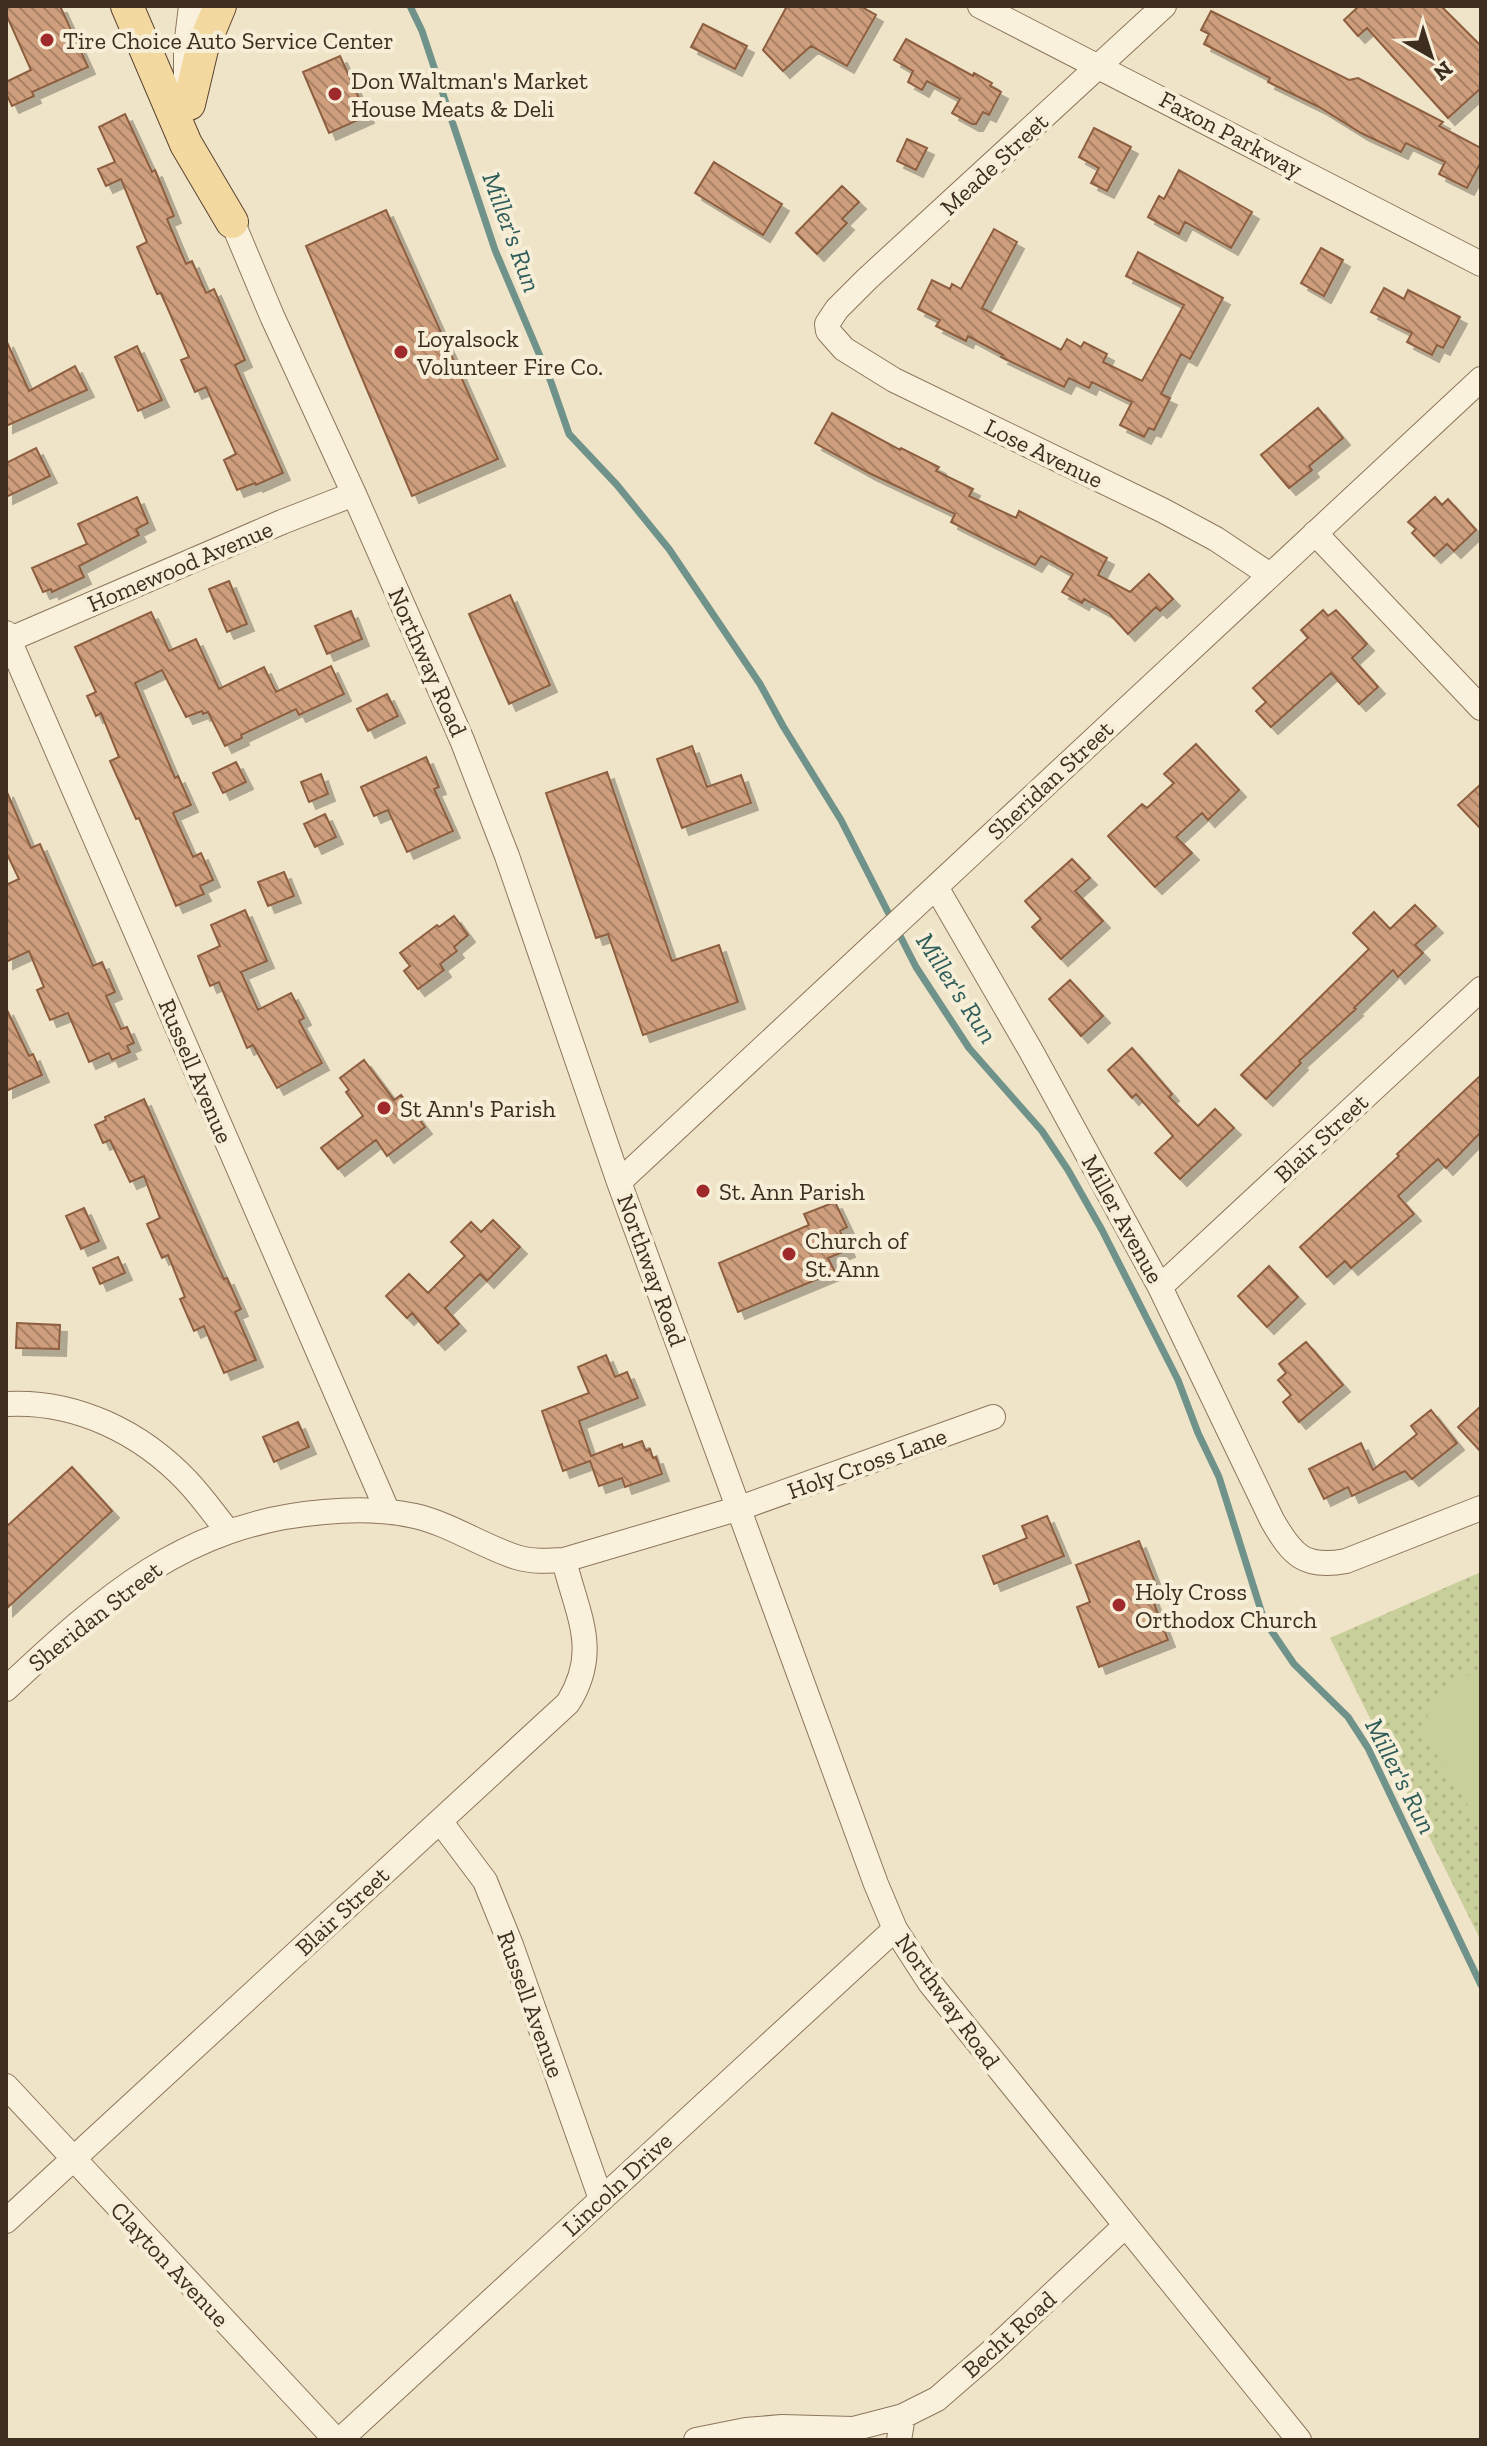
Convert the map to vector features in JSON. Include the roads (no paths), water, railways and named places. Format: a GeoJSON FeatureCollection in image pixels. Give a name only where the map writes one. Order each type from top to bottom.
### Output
{"type":"FeatureCollection","features":[{"type":"Feature","properties":{"kind":"main road"},"geometry":{"type":"LineString","coordinates":[[127,6],[186,144],[232,222]]}},
{"type":"Feature","properties":{"kind":"main road"},"geometry":{"type":"LineString","coordinates":[[189,104],[202,49],[220,6]]}},
{"type":"Feature","properties":{"kind":"street","name":"Northway Road"},"geometry":{"type":"LineString","coordinates":[[191,6],[185,70],[198,140],[272,316],[462,740],[507,856],[619,1182],[895,1929],[930,1983],[1299,2440]]}},
{"type":"Feature","properties":{"kind":"street","name":"Faxon Parkway"},"geometry":{"type":"LineString","coordinates":[[980,6],[1481,264]]}},
{"type":"Feature","properties":{"kind":"street","name":"Meade Street"},"geometry":{"type":"LineString","coordinates":[[827,324],[837,309],[867,279],[1164,6]]}},
{"type":"Feature","properties":{"kind":"street","name":"Lose Avenue"},"geometry":{"type":"LineString","coordinates":[[827,324],[828,331],[844,349],[894,380],[1162,510],[1216,539],[1270,575]]}},
{"type":"Feature","properties":{"kind":"street","name":"Sheridan Street"},"geometry":{"type":"LineString","coordinates":[[619,1182],[1481,379]]}},
{"type":"Feature","properties":{"kind":"street","name":"Homewood Avenue"},"geometry":{"type":"LineString","coordinates":[[7,638],[354,494]]}},
{"type":"Feature","properties":{"kind":"street"},"geometry":{"type":"LineString","coordinates":[[1315,533],[1481,708]]}},
{"type":"Feature","properties":{"kind":"street","name":"Russell Avenue"},"geometry":{"type":"LineString","coordinates":[[7,638],[387,1510]]}},
{"type":"Feature","properties":{"kind":"street","name":"Miller Avenue"},"geometry":{"type":"LineString","coordinates":[[936,887],[1031,1051],[1160,1287],[1272,1520],[1287,1545],[1297,1556],[1314,1563],[1346,1561],[1481,1508]]}},
{"type":"Feature","properties":{"kind":"street","name":"Blair Street"},"geometry":{"type":"LineString","coordinates":[[1160,1287],[1481,989]]}},
{"type":"Feature","properties":{"kind":"street"},"geometry":{"type":"LineString","coordinates":[[6,1404],[49,1406],[86,1415],[128,1434],[164,1459],[189,1483],[227,1530]]}},
{"type":"Feature","properties":{"kind":"street","name":"Holy Cross Lane"},"geometry":{"type":"LineString","coordinates":[[740,1508],[993,1417]]}},
{"type":"Feature","properties":{"kind":"street","name":"Sheridan Street"},"geometry":{"type":"LineString","coordinates":[[6,1689],[136,1578],[192,1546],[227,1530],[259,1521],[301,1514],[387,1510],[419,1516],[516,1558],[538,1561],[564,1560],[740,1508]]}},
{"type":"Feature","properties":{"kind":"street","name":"Blair Street"},"geometry":{"type":"LineString","coordinates":[[6,2221],[568,1703],[579,1684],[586,1655],[564,1560]]}},
{"type":"Feature","properties":{"kind":"street","name":"Russell Avenue"},"geometry":{"type":"LineString","coordinates":[[440,1821],[485,1881],[511,1945],[601,2199]]}},
{"type":"Feature","properties":{"kind":"street","name":"Lincoln Drive"},"geometry":{"type":"LineString","coordinates":[[338,2440],[895,1929]]}},
{"type":"Feature","properties":{"kind":"street","name":"Clayton Avenue"},"geometry":{"type":"LineString","coordinates":[[6,2086],[338,2440]]}},
{"type":"Feature","properties":{"kind":"street","name":"Becht Road"},"geometry":{"type":"LineString","coordinates":[[696,2440],[746,2430],[782,2427],[901,2428],[991,2352],[1125,2226]]}},
{"type":"Feature","properties":{"kind":"waterway","name":"Miller's Run"},"geometry":{"type":"LineString","coordinates":[[410,6],[422,31],[495,250],[551,382],[569,434],[617,485],[669,549],[760,684],[841,820],[916,967],[969,1048],[1042,1131],[1068,1170],[1178,1380],[1219,1477],[1264,1620],[1294,1664],[1348,1717],[1368,1748],[1481,1985]]}},
{"type":"Feature","properties":{"kind":"place","name":"Tire Choice Auto Service Center"},"geometry":{"type":"Point","coordinates":[47,40]}},
{"type":"Feature","properties":{"kind":"place","name":"Don Waltman's Market House Meats & Deli"},"geometry":{"type":"Point","coordinates":[335,94]}},
{"type":"Feature","properties":{"kind":"place","name":"Loyalsock Volunteer Fire Co."},"geometry":{"type":"Point","coordinates":[401,352]}},
{"type":"Feature","properties":{"kind":"place","name":"St Ann's Parish"},"geometry":{"type":"Point","coordinates":[384,1108]}},
{"type":"Feature","properties":{"kind":"place","name":"St. Ann Parish"},"geometry":{"type":"Point","coordinates":[703,1191]}},
{"type":"Feature","properties":{"kind":"place","name":"Church of St. Ann"},"geometry":{"type":"Point","coordinates":[789,1254]}},
{"type":"Feature","properties":{"kind":"place","name":"Holy Cross Orthodox Church"},"geometry":{"type":"Point","coordinates":[1119,1605]}}]}
